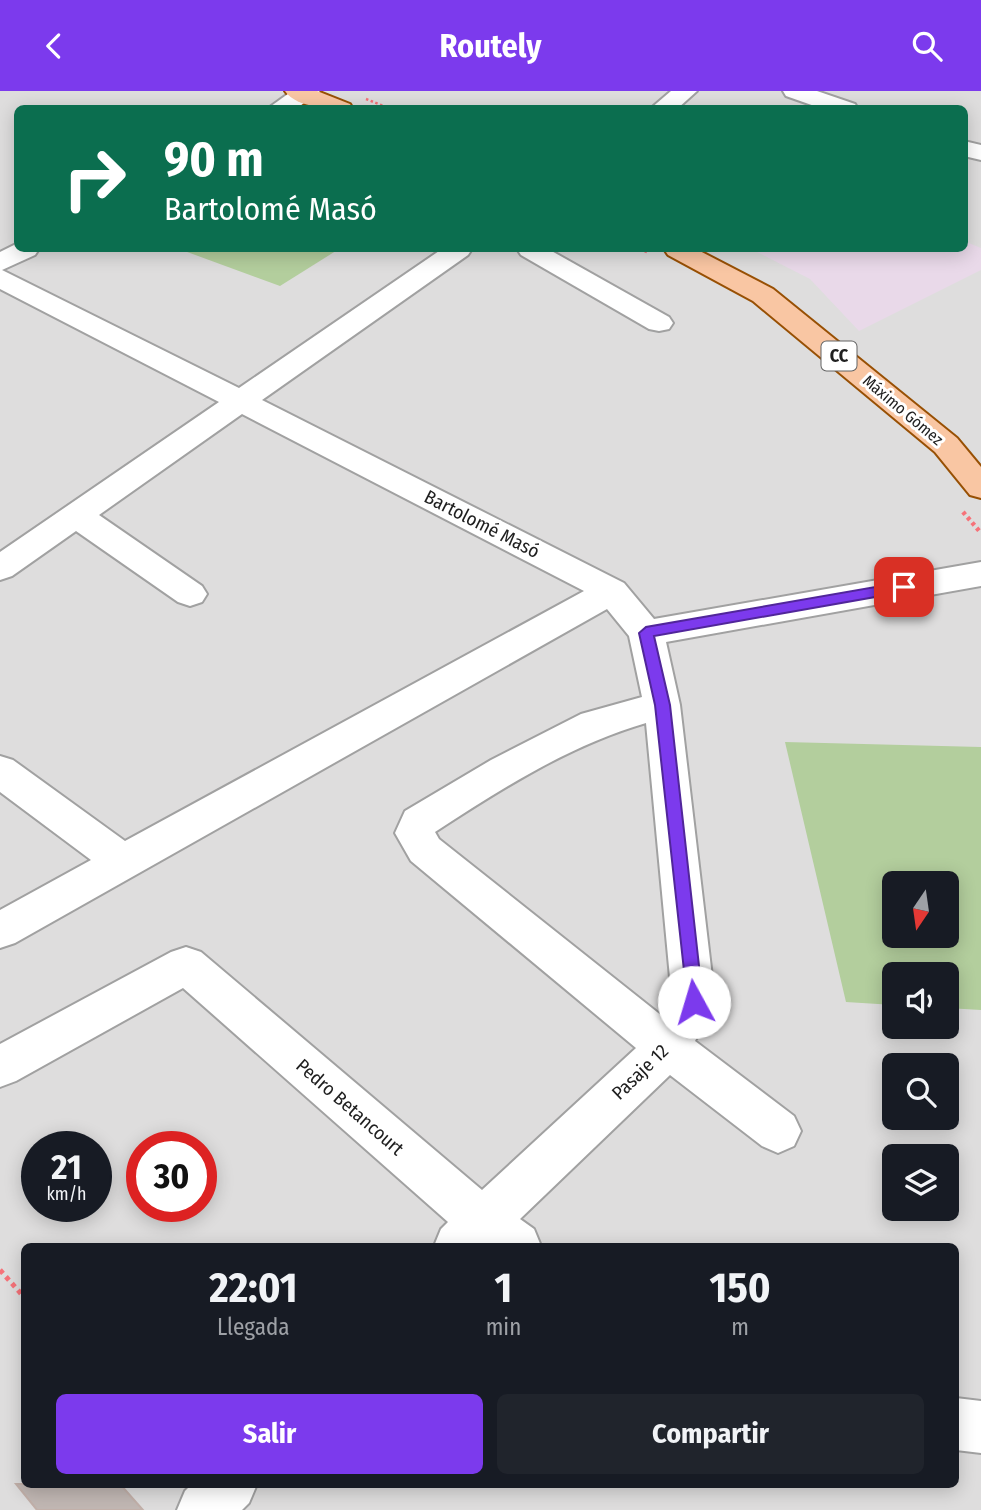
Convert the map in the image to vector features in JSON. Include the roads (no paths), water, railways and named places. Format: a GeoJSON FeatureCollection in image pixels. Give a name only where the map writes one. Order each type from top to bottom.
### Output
{"type":"FeatureCollection","features":[{"type":"Feature","properties":{"kind":"main road"},"geometry":{"type":"LineString","coordinates":[[303,92],[333,105]]}},
{"type":"Feature","properties":{"kind":"main road","name":"Máximo Gómez"},"geometry":{"type":"LineString","coordinates":[[683,252],[763,295],[946,445],[981,488]]}},
{"type":"Feature","properties":{"kind":"street"},"geometry":{"type":"LineString","coordinates":[[667,105],[686,91]]}},
{"type":"Feature","properties":{"kind":"street"},"geometry":{"type":"LineString","coordinates":[[794,91],[834,105]]}},
{"type":"Feature","properties":{"kind":"street"},"geometry":{"type":"LineString","coordinates":[[284,105],[303,92]]}},
{"type":"Feature","properties":{"kind":"street"},"geometry":{"type":"LineString","coordinates":[[0,263],[20,252]]}},
{"type":"Feature","properties":{"kind":"street"},"geometry":{"type":"LineString","coordinates":[[0,568],[455,252]]}},
{"type":"Feature","properties":{"kind":"street"},"geometry":{"type":"LineString","coordinates":[[535,252],[659,323]]}},
{"type":"Feature","properties":{"kind":"street","name":"Bartolomé Masó"},"geometry":{"type":"LineString","coordinates":[[0,278],[612,591],[646,633]]}},
{"type":"Feature","properties":{"kind":"street"},"geometry":{"type":"LineString","coordinates":[[76,515],[190,594]]}},
{"type":"Feature","properties":{"kind":"street"},"geometry":{"type":"LineString","coordinates":[[646,633],[981,574]]}},
{"type":"Feature","properties":{"kind":"street"},"geometry":{"type":"LineString","coordinates":[[0,930],[612,591]]}},
{"type":"Feature","properties":{"kind":"street","name":"Pasaje 12"},"geometry":{"type":"LineString","coordinates":[[486,1238],[668,1047],[694,1002],[662,705],[646,633]]}},
{"type":"Feature","properties":{"kind":"street"},"geometry":{"type":"LineString","coordinates":[[662,705],[594,724],[493,776],[419,823],[415,833],[425,850],[668,1047],[778,1131]]}},
{"type":"Feature","properties":{"kind":"street"},"geometry":{"type":"LineString","coordinates":[[0,771],[122,861]]}},
{"type":"Feature","properties":{"kind":"street","name":"Pedro Betancourt"},"geometry":{"type":"LineString","coordinates":[[0,1067],[186,965],[486,1238]]}},
{"type":"Feature","properties":{"kind":"street"},"geometry":{"type":"LineString","coordinates":[[959,1424],[981,1427]]}},
{"type":"Feature","properties":{"kind":"street"},"geometry":{"type":"LineString","coordinates":[[205,1510],[226,1488]]}}]}
